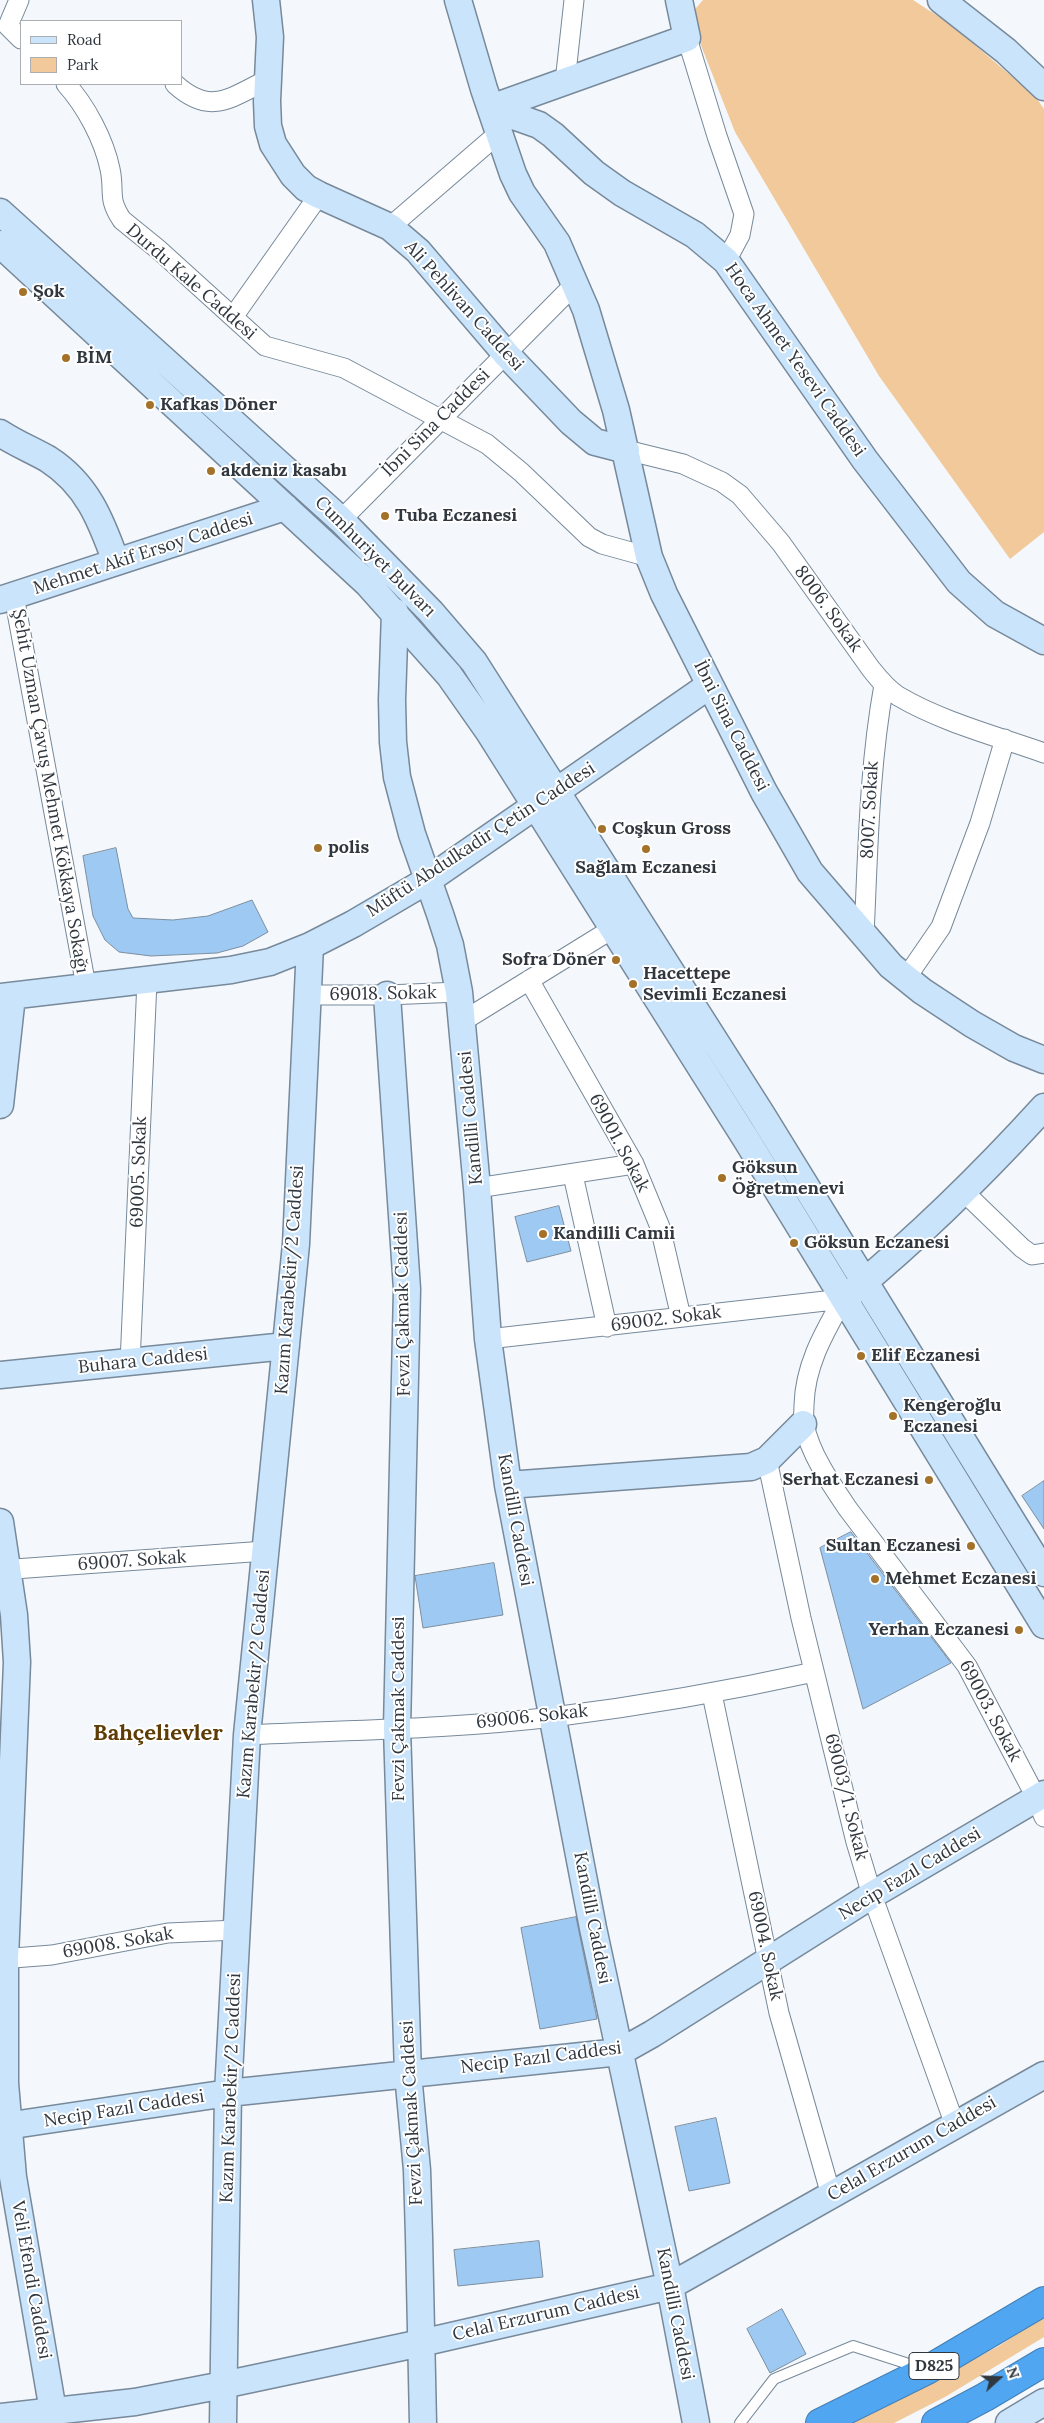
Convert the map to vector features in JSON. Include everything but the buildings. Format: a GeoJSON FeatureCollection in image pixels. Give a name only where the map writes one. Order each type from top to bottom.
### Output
{"type":"FeatureCollection","features":[{"type":"Feature","properties":{"kind":"highway","name":"D825"},"geometry":{"type":"LineString","coordinates":[[820,2423],[927,2370],[1044,2301]]}},
{"type":"Feature","properties":{"kind":"highway"},"geometry":{"type":"LineString","coordinates":[[936,2423],[1044,2362]]}},
{"type":"Feature","properties":{"kind":"street"},"geometry":{"type":"LineString","coordinates":[[10,32],[19,0]]}},
{"type":"Feature","properties":{"kind":"street","name":"Ali Pehlivan Caddesi"},"geometry":{"type":"LineString","coordinates":[[266,0],[270,37],[267,101],[273,144],[293,175],[306,188],[390,227],[418,251],[506,354],[583,433],[595,442],[626,450]]}},
{"type":"Feature","properties":{"kind":"street","name":"İbni Sina Caddesi"},"geometry":{"type":"LineString","coordinates":[[458,0],[513,174],[522,192],[557,243],[575,284],[598,346],[626,450],[648,557],[664,594],[764,792],[810,872],[891,966],[972,1024],[1014,1048],[1044,1060]]}},
{"type":"Feature","properties":{"kind":"street"},"geometry":{"type":"LineString","coordinates":[[565,82],[574,0]]}},
{"type":"Feature","properties":{"kind":"street"},"geometry":{"type":"LineString","coordinates":[[679,0],[687,38],[717,136],[744,214],[744,224],[740,235],[726,261]]}},
{"type":"Feature","properties":{"kind":"street"},"geometry":{"type":"LineString","coordinates":[[941,0],[1006,51],[1044,87]]}},
{"type":"Feature","properties":{"kind":"street"},"geometry":{"type":"LineString","coordinates":[[491,108],[687,38]]}},
{"type":"Feature","properties":{"kind":"street"},"geometry":{"type":"LineString","coordinates":[[176,85],[200,101],[213,102],[226,99],[268,79]]}},
{"type":"Feature","properties":{"kind":"street","name":"Durdu Kale Caddesi"},"geometry":{"type":"LineString","coordinates":[[67,85],[84,109],[96,131],[110,170],[112,206],[122,220],[172,262],[265,346],[284,353],[325,361],[344,368],[487,444],[509,460],[589,537],[602,544],[648,557]]}},
{"type":"Feature","properties":{"kind":"street","name":"Hoca Ahmet Yesevi Caddesi"},"geometry":{"type":"LineString","coordinates":[[491,108],[539,126],[553,135],[594,173],[622,193],[695,235],[726,261],[865,460],[959,582],[995,614],[1044,641]]}},
{"type":"Feature","properties":{"kind":"street"},"geometry":{"type":"LineString","coordinates":[[390,227],[499,133]]}},
{"type":"Feature","properties":{"kind":"street"},"geometry":{"type":"LineString","coordinates":[[233,317],[320,195]]}},
{"type":"Feature","properties":{"kind":"street","name":"Cumhuriyet Bulvarı"},"geometry":{"type":"LineString","coordinates":[[0,212],[340,520],[431,612],[474,662],[558,791],[631,912],[762,1115],[1044,1573]]}},
{"type":"Feature","properties":{"kind":"street","name":"Cumhuriyet Bulvarı"},"geometry":{"type":"LineString","coordinates":[[1,246],[285,507],[395,612],[466,698],[746,1139],[1044,1625]]}},
{"type":"Feature","properties":{"kind":"street","name":"İbni Sina Caddesi"},"geometry":{"type":"LineString","coordinates":[[340,520],[575,284]]}},
{"type":"Feature","properties":{"kind":"street"},"geometry":{"type":"LineString","coordinates":[[0,433],[47,459],[78,483],[101,520],[116,562]]}},
{"type":"Feature","properties":{"kind":"street","name":"8006. Sokak"},"geometry":{"type":"LineString","coordinates":[[626,450],[683,464],[722,482],[740,495],[781,543],[884,685],[897,695],[918,706],[1044,752]]}},
{"type":"Feature","properties":{"kind":"street","name":"Mehmet Akif Ersoy Caddesi"},"geometry":{"type":"LineString","coordinates":[[7,598],[285,507]]}},
{"type":"Feature","properties":{"kind":"street","name":"Şehit Uzman Çavuş Mehmet Kökkaya Sokağı"},"geometry":{"type":"LineString","coordinates":[[7,598],[86,986]]}},
{"type":"Feature","properties":{"kind":"street","name":"Kandilli Caddesi"},"geometry":{"type":"LineString","coordinates":[[395,612],[392,742],[397,777],[412,834],[450,946],[463,1021],[478,1188],[488,1339],[508,1486],[593,1928],[670,2286],[696,2423]]}},
{"type":"Feature","properties":{"kind":"street","name":"Müftü Abdulkadir Çetin Caddesi"},"geometry":{"type":"LineString","coordinates":[[6,996],[231,970],[270,962],[310,946],[353,924],[428,880],[710,685]]}},
{"type":"Feature","properties":{"kind":"street","name":"8007. Sokak"},"geometry":{"type":"LineString","coordinates":[[864,935],[872,774],[877,724],[884,685]]}},
{"type":"Feature","properties":{"kind":"street"},"geometry":{"type":"LineString","coordinates":[[906,978],[941,927],[980,823],[1005,739]]}},
{"type":"Feature","properties":{"kind":"street"},"geometry":{"type":"LineString","coordinates":[[463,1021],[612,929]]}},
{"type":"Feature","properties":{"kind":"street","name":"Kazım Karabekir/2 Caddesi"},"geometry":{"type":"LineString","coordinates":[[223,2423],[222,2385],[228,2093],[247,1735],[296,1244],[310,946]]}},
{"type":"Feature","properties":{"kind":"street","name":"69001. Sokak"},"geometry":{"type":"LineString","coordinates":[[529,980],[634,1164],[660,1227],[681,1317]]}},
{"type":"Feature","properties":{"kind":"street","name":"69005. Sokak"},"geometry":{"type":"LineString","coordinates":[[130,1363],[147,981]]}},
{"type":"Feature","properties":{"kind":"street","name":"69018. Sokak"},"geometry":{"type":"LineString","coordinates":[[308,995],[387,995],[458,992]]}},
{"type":"Feature","properties":{"kind":"street","name":"Fevzi Çakmak Caddesi"},"geometry":{"type":"LineString","coordinates":[[387,995],[407,1288],[397,1728],[408,2074],[416,2170],[423,2423]]}},
{"type":"Feature","properties":{"kind":"street"},"geometry":{"type":"LineString","coordinates":[[0,1105],[6,996]]}},
{"type":"Feature","properties":{"kind":"street"},"geometry":{"type":"LineString","coordinates":[[844,1299],[903,1249],[964,1192],[1044,1107]]}},
{"type":"Feature","properties":{"kind":"street"},"geometry":{"type":"LineString","coordinates":[[478,1188],[573,1175],[634,1164]]}},
{"type":"Feature","properties":{"kind":"street"},"geometry":{"type":"LineString","coordinates":[[573,1175],[607,1327]]}},
{"type":"Feature","properties":{"kind":"street"},"geometry":{"type":"LineString","coordinates":[[964,1192],[1022,1248],[1032,1255],[1044,1254]]}},
{"type":"Feature","properties":{"kind":"street","name":"69002. Sokak"},"geometry":{"type":"LineString","coordinates":[[488,1339],[844,1299]]}},
{"type":"Feature","properties":{"kind":"street","name":"69003. Sokak"},"geometry":{"type":"LineString","coordinates":[[844,1299],[813,1355],[804,1388],[804,1424],[812,1448],[830,1482],[848,1509],[968,1666],[1042,1803]]}},
{"type":"Feature","properties":{"kind":"street","name":"Buhara Caddesi"},"geometry":{"type":"LineString","coordinates":[[0,1375],[286,1346]]}},
{"type":"Feature","properties":{"kind":"street"},"geometry":{"type":"LineString","coordinates":[[508,1486],[750,1467],[767,1460],[804,1424]]}},
{"type":"Feature","properties":{"kind":"street","name":"69003/1. Sokak"},"geometry":{"type":"LineString","coordinates":[[767,1460],[814,1672],[856,1842],[872,1895],[955,2125]]}},
{"type":"Feature","properties":{"kind":"street","name":"Veli Efendi Caddesi"},"geometry":{"type":"LineString","coordinates":[[0,1522],[4,1570],[14,1615],[17,1662],[2,1959],[4,2127],[53,2410]]}},
{"type":"Feature","properties":{"kind":"street","name":"69007. Sokak"},"geometry":{"type":"LineString","coordinates":[[4,1570],[265,1551]]}},
{"type":"Feature","properties":{"kind":"street","name":"69006. Sokak"},"geometry":{"type":"LineString","coordinates":[[247,1735],[397,1728],[553,1717],[712,1694],[814,1672]]}},
{"type":"Feature","properties":{"kind":"street","name":"69004. Sokak"},"geometry":{"type":"LineString","coordinates":[[712,1694],[779,2013],[831,2195]]}},
{"type":"Feature","properties":{"kind":"street","name":"Necip Fazıl Caddesi"},"geometry":{"type":"LineString","coordinates":[[4,2127],[228,2093],[620,2052],[652,2034],[872,1895],[1042,1803]]}},
{"type":"Feature","properties":{"kind":"street","name":"69008. Sokak"},"geometry":{"type":"LineString","coordinates":[[2,1959],[52,1955],[168,1933],[237,1930]]}},
{"type":"Feature","properties":{"kind":"street","name":"Celal Erzurum Caddesi"},"geometry":{"type":"LineString","coordinates":[[0,2417],[135,2402],[222,2385],[421,2343],[670,2286],[1044,2074]]}},
{"type":"Feature","properties":{"kind":"street"},"geometry":{"type":"LineString","coordinates":[[1009,2423],[1044,2402]]}},
{"type":"Feature","properties":{"kind":"lane"},"geometry":{"type":"LineString","coordinates":[[740,2423],[774,2379],[854,2346],[927,2370]]}},
{"type":"Feature","properties":{"kind":"green space"},"geometry":{"type":"Polygon","coordinates":[[[703,0],[913,0],[950,24],[1035,96],[1044,109],[1044,532],[1010,559],[879,376],[735,132],[695,30],[696,8],[703,0]]]}},
{"type":"Feature","properties":{"kind":"green space"},"geometry":{"type":"Polygon","coordinates":[[[1044,2317],[1044,2337],[945,2397],[894,2423],[851,2423],[997,2347],[1044,2317]]]}},
{"type":"Feature","properties":{"kind":"place","name":"Şok"},"geometry":{"type":"Point","coordinates":[23,292]}},
{"type":"Feature","properties":{"kind":"place","name":"BİM"},"geometry":{"type":"Point","coordinates":[66,358]}},
{"type":"Feature","properties":{"kind":"place","name":"Kafkas Döner"},"geometry":{"type":"Point","coordinates":[150,405]}},
{"type":"Feature","properties":{"kind":"place","name":"akdeniz kasabı"},"geometry":{"type":"Point","coordinates":[211,471]}},
{"type":"Feature","properties":{"kind":"place","name":"Tuba Eczanesi"},"geometry":{"type":"Point","coordinates":[385,516]}},
{"type":"Feature","properties":{"kind":"place","name":"Coşkun Gross"},"geometry":{"type":"Point","coordinates":[602,829]}},
{"type":"Feature","properties":{"kind":"place","name":"polis"},"geometry":{"type":"Point","coordinates":[318,848]}},
{"type":"Feature","properties":{"kind":"place","name":"Sağlam Eczanesi"},"geometry":{"type":"Point","coordinates":[646,849]}},
{"type":"Feature","properties":{"kind":"place","name":"Sofra Döner"},"geometry":{"type":"Point","coordinates":[616,960]}},
{"type":"Feature","properties":{"kind":"place","name":"Hacettepe Sevimli Eczanesi"},"geometry":{"type":"Point","coordinates":[633,984]}},
{"type":"Feature","properties":{"kind":"place","name":"Göksun Öğretmenevi"},"geometry":{"type":"Point","coordinates":[722,1178]}},
{"type":"Feature","properties":{"kind":"place","name":"Kandilli Camii"},"geometry":{"type":"Point","coordinates":[543,1234]}},
{"type":"Feature","properties":{"kind":"place","name":"Göksun Eczanesi"},"geometry":{"type":"Point","coordinates":[794,1243]}},
{"type":"Feature","properties":{"kind":"place","name":"Elif Eczanesi"},"geometry":{"type":"Point","coordinates":[861,1356]}},
{"type":"Feature","properties":{"kind":"place","name":"Kengeroğlu Eczanesi"},"geometry":{"type":"Point","coordinates":[893,1416]}},
{"type":"Feature","properties":{"kind":"place","name":"Serhat Eczanesi"},"geometry":{"type":"Point","coordinates":[929,1480]}},
{"type":"Feature","properties":{"kind":"place","name":"Sultan Eczanesi"},"geometry":{"type":"Point","coordinates":[971,1546]}},
{"type":"Feature","properties":{"kind":"place","name":"Mehmet Eczanesi"},"geometry":{"type":"Point","coordinates":[875,1579]}},
{"type":"Feature","properties":{"kind":"place","name":"Yerhan Eczanesi"},"geometry":{"type":"Point","coordinates":[1019,1630]}},
{"type":"Feature","properties":{"kind":"district","name":"Bahçelievler"},"geometry":{"type":"Point","coordinates":[158,1734]}}]}
